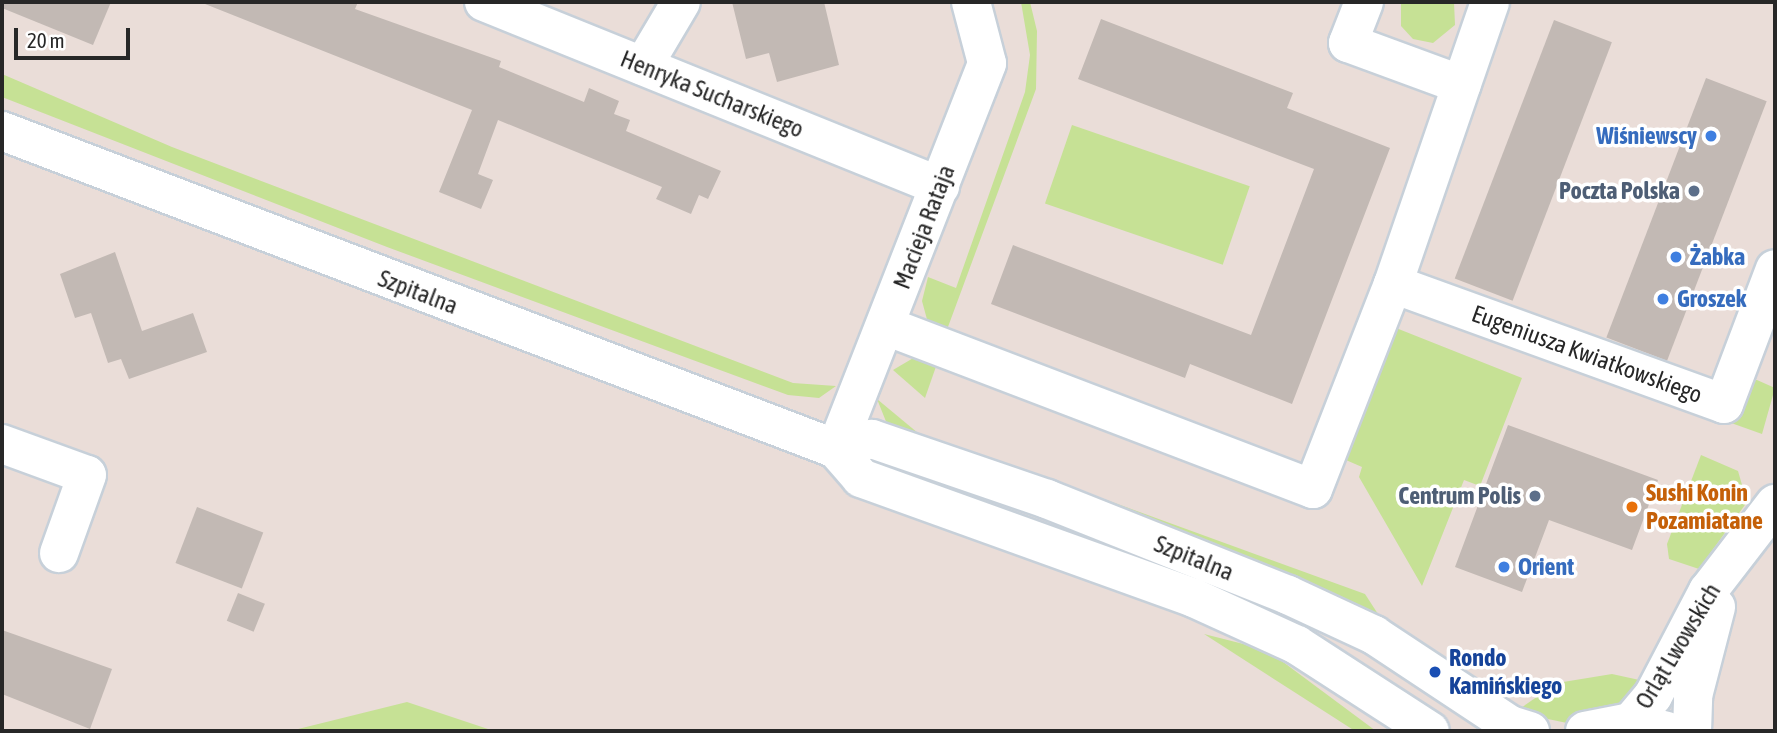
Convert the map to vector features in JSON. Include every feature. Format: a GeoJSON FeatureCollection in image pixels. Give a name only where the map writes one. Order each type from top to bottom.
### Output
{"type":"FeatureCollection","features":[{"type":"Feature","properties":{"kind":"street","name":"Henryka Sucharskiego"},"geometry":{"type":"LineString","coordinates":[[484,2],[940,186]]}},
{"type":"Feature","properties":{"kind":"street"},"geometry":{"type":"LineString","coordinates":[[643,66],[681,2]]}},
{"type":"Feature","properties":{"kind":"street","name":"Macieja Rataja"},"geometry":{"type":"LineString","coordinates":[[836,449],[987,63],[971,2]]}},
{"type":"Feature","properties":{"kind":"street"},"geometry":{"type":"LineString","coordinates":[[1364,2],[1348,43],[1462,85]]}},
{"type":"Feature","properties":{"kind":"street"},"geometry":{"type":"LineString","coordinates":[[886,326],[1313,489],[1394,284],[1490,2]]}},
{"type":"Feature","properties":{"kind":"street","name":"Szpitalna"},"geometry":{"type":"LineString","coordinates":[[2,131],[836,449],[861,478],[1194,598],[1355,680],[1430,731]]}},
{"type":"Feature","properties":{"kind":"street","name":"Eugeniusza Kwiatkowskiego"},"geometry":{"type":"LineString","coordinates":[[1394,284],[1724,404],[1775,269]]}},
{"type":"Feature","properties":{"kind":"street","name":"Szpitalna"},"geometry":{"type":"LineString","coordinates":[[836,449],[872,439],[1047,499],[1288,595],[1374,635],[1510,725],[1530,731]]}},
{"type":"Feature","properties":{"kind":"street"},"geometry":{"type":"LineString","coordinates":[[2,444],[87,475],[59,553]]}},
{"type":"Feature","properties":{"kind":"street","name":"Orląt Lwowskich"},"geometry":{"type":"LineString","coordinates":[[1649,727],[1725,571],[1775,504]]}},
{"type":"Feature","properties":{"kind":"street","name":"Orląt Lwowskich"},"geometry":{"type":"LineString","coordinates":[[1692,731],[1693,696],[1725,571]]}},
{"type":"Feature","properties":{"kind":"street"},"geometry":{"type":"LineString","coordinates":[[1355,680],[1401,731]]}},
{"type":"Feature","properties":{"kind":"street"},"geometry":{"type":"LineString","coordinates":[[1585,731],[1649,727]]}},
{"type":"Feature","properties":{"kind":"green space"},"geometry":{"type":"Polygon","coordinates":[[[1021,2],[1030,2],[1037,31],[1036,89],[945,335],[928,323],[922,301],[928,277],[956,288],[1025,92],[1030,55],[1021,2]]]}},
{"type":"Feature","properties":{"kind":"green space"},"geometry":{"type":"Polygon","coordinates":[[[1401,2],[1454,2],[1455,25],[1433,43],[1413,39],[1401,26],[1401,2]]]}},
{"type":"Feature","properties":{"kind":"green space"},"geometry":{"type":"Polygon","coordinates":[[[2,74],[172,147],[793,383],[836,386],[819,398],[788,395],[387,247],[2,97],[2,74]]]}},
{"type":"Feature","properties":{"kind":"green space"},"geometry":{"type":"Polygon","coordinates":[[[1072,125],[1250,186],[1223,265],[1045,203],[1072,125]]]}},
{"type":"Feature","properties":{"kind":"green space"},"geometry":{"type":"Polygon","coordinates":[[[1391,326],[1522,378],[1480,486],[1464,480],[1422,586],[1359,477],[1362,467],[1339,457],[1391,326]]]}},
{"type":"Feature","properties":{"kind":"green space"},"geometry":{"type":"Polygon","coordinates":[[[915,357],[939,358],[925,398],[893,370],[915,357]]]}},
{"type":"Feature","properties":{"kind":"green space"},"geometry":{"type":"Polygon","coordinates":[[[1757,380],[1775,388],[1762,434],[1720,419],[1747,381],[1757,380]]]}},
{"type":"Feature","properties":{"kind":"green space"},"geometry":{"type":"Polygon","coordinates":[[[877,399],[942,453],[891,434],[877,399]]]}},
{"type":"Feature","properties":{"kind":"green space"},"geometry":{"type":"Polygon","coordinates":[[[1701,455],[1738,471],[1747,502],[1699,569],[1669,559],[1667,544],[1701,455]]]}},
{"type":"Feature","properties":{"kind":"green space"},"geometry":{"type":"Polygon","coordinates":[[[1002,462],[1365,594],[1378,614],[983,467],[1002,462]]]}},
{"type":"Feature","properties":{"kind":"green space"},"geometry":{"type":"Polygon","coordinates":[[[1204,634],[1267,650],[1376,731],[1355,731],[1204,634]]]}},
{"type":"Feature","properties":{"kind":"green space"},"geometry":{"type":"Polygon","coordinates":[[[1612,674],[1644,681],[1619,705],[1567,723],[1515,712],[1557,683],[1612,674]]]}},
{"type":"Feature","properties":{"kind":"green space"},"geometry":{"type":"Polygon","coordinates":[[[407,702],[494,731],[290,731],[407,702]]]}},
{"type":"Feature","properties":{"kind":"building"},"geometry":{"type":"Polygon","coordinates":[[[2,2],[111,2],[93,45],[2,8],[2,2]]]}},
{"type":"Feature","properties":{"kind":"building"},"geometry":{"type":"Polygon","coordinates":[[[200,2],[358,2],[355,9],[501,61],[499,67],[584,102],[589,88],[619,101],[614,114],[630,120],[626,131],[721,171],[708,199],[699,195],[691,214],[656,199],[662,187],[498,120],[478,174],[493,180],[481,209],[439,192],[472,110],[200,2]]]}},
{"type":"Feature","properties":{"kind":"building"},"geometry":{"type":"Polygon","coordinates":[[[732,2],[824,2],[839,65],[777,82],[769,53],[746,59],[732,2]]]}},
{"type":"Feature","properties":{"kind":"building"},"geometry":{"type":"Polygon","coordinates":[[[1101,19],[1293,93],[1287,108],[1390,148],[1292,404],[1190,364],[1185,378],[991,304],[1013,245],[1251,335],[1314,169],[1078,79],[1101,19]]]}},
{"type":"Feature","properties":{"kind":"building"},"geometry":{"type":"Polygon","coordinates":[[[1554,20],[1612,42],[1513,301],[1455,279],[1554,20]]]}},
{"type":"Feature","properties":{"kind":"building"},"geometry":{"type":"Polygon","coordinates":[[[1706,78],[1767,101],[1667,361],[1606,338],[1706,78]]]}},
{"type":"Feature","properties":{"kind":"building"},"geometry":{"type":"Polygon","coordinates":[[[115,252],[142,331],[193,313],[207,352],[129,379],[121,359],[108,363],[91,313],[75,318],[60,274],[115,252]]]}},
{"type":"Feature","properties":{"kind":"building"},"geometry":{"type":"Polygon","coordinates":[[[1508,425],[1658,480],[1632,550],[1549,520],[1522,592],[1455,567],[1508,425]]]}},
{"type":"Feature","properties":{"kind":"building"},"geometry":{"type":"Polygon","coordinates":[[[197,507],[263,532],[242,588],[175,563],[197,507]]]}},
{"type":"Feature","properties":{"kind":"building"},"geometry":{"type":"Polygon","coordinates":[[[238,593],[265,604],[254,632],[227,621],[238,593]]]}},
{"type":"Feature","properties":{"kind":"building"},"geometry":{"type":"Polygon","coordinates":[[[2,630],[112,669],[90,729],[2,694],[2,630]]]}},
{"type":"Feature","properties":{"kind":"place","name":"Wiśniewscy"},"geometry":{"type":"Point","coordinates":[1711,136]}},
{"type":"Feature","properties":{"kind":"place","name":"Poczta Polska"},"geometry":{"type":"Point","coordinates":[1694,191]}},
{"type":"Feature","properties":{"kind":"place","name":"Żabka"},"geometry":{"type":"Point","coordinates":[1676,257]}},
{"type":"Feature","properties":{"kind":"place","name":"Groszek"},"geometry":{"type":"Point","coordinates":[1663,299]}},
{"type":"Feature","properties":{"kind":"place","name":"Centrum Polis"},"geometry":{"type":"Point","coordinates":[1535,496]}},
{"type":"Feature","properties":{"kind":"place","name":"Sushi Konin Pozamiatane"},"geometry":{"type":"Point","coordinates":[1632,507]}},
{"type":"Feature","properties":{"kind":"place","name":"Orient"},"geometry":{"type":"Point","coordinates":[1504,567]}},
{"type":"Feature","properties":{"kind":"place","name":"Rondo Kamińskiego"},"geometry":{"type":"Point","coordinates":[1435,672]}}]}
